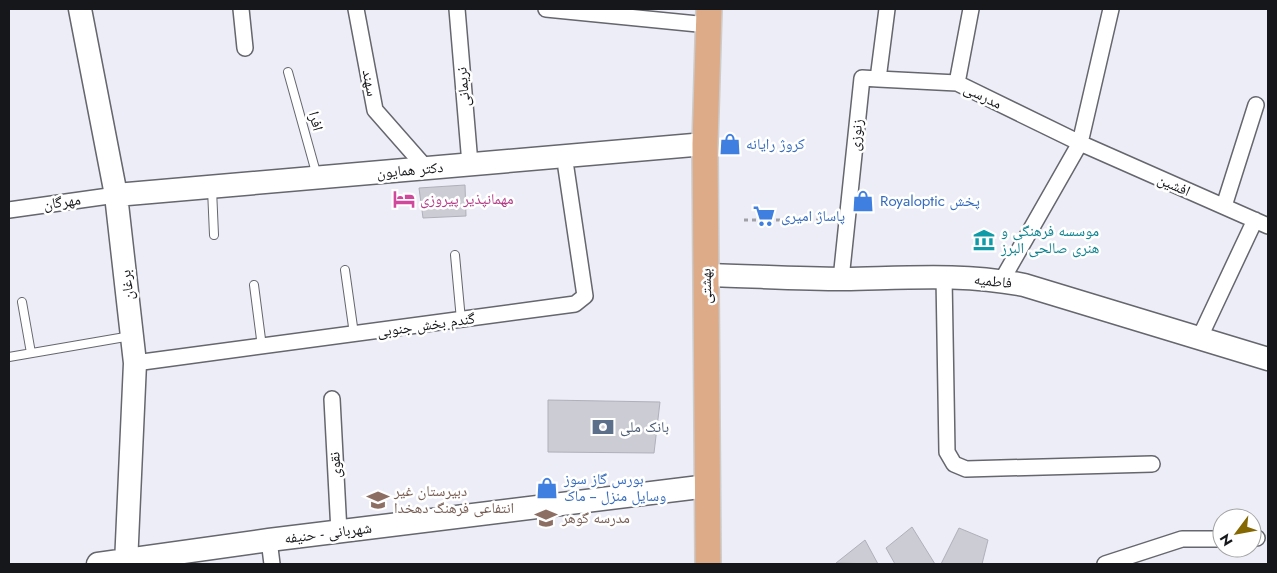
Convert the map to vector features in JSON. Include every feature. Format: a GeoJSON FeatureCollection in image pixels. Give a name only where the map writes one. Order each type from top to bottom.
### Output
{"type":"FeatureCollection","features":[{"type":"Feature","properties":{"kind":"main road","name":"برغان"},"geometry":{"type":"LineString","coordinates":[[80,9],[116,195],[133,336],[135,363],[126,562]]}},
{"type":"Feature","properties":{"kind":"main road","name":"بهشتی"},"geometry":{"type":"LineString","coordinates":[[708,17],[705,144],[708,564]]}},
{"type":"Feature","properties":{"kind":"main road","name":"دکتر همایون"},"geometry":{"type":"LineString","coordinates":[[116,195],[705,144]]}},
{"type":"Feature","properties":{"kind":"main road","name":"فاطمیه"},"geometry":{"type":"LineString","coordinates":[[706,275],[841,279],[944,277],[1002,280],[1268,359]]}},
{"type":"Feature","properties":{"kind":"main road","name":"شهربانی - حنیفه"},"geometry":{"type":"LineString","coordinates":[[98,564],[126,562],[269,540],[708,486]]}},
{"type":"Feature","properties":{"kind":"street"},"geometry":{"type":"LineString","coordinates":[[241,9],[245,48]]}},
{"type":"Feature","properties":{"kind":"street","name":"سهند"},"geometry":{"type":"LineString","coordinates":[[356,9],[375,110],[426,168]]}},
{"type":"Feature","properties":{"kind":"street","name":"نریمانی"},"geometry":{"type":"LineString","coordinates":[[457,9],[470,164]]}},
{"type":"Feature","properties":{"kind":"street"},"geometry":{"type":"LineString","coordinates":[[546,9],[708,17]]}},
{"type":"Feature","properties":{"kind":"street"},"geometry":{"type":"LineString","coordinates":[[878,79],[887,9]]}},
{"type":"Feature","properties":{"kind":"street"},"geometry":{"type":"LineString","coordinates":[[956,83],[970,9]]}},
{"type":"Feature","properties":{"kind":"street"},"geometry":{"type":"LineString","coordinates":[[1002,280],[1080,143],[1111,9]]}},
{"type":"Feature","properties":{"kind":"street","name":"زنوزی"},"geometry":{"type":"LineString","coordinates":[[841,279],[862,78],[878,79]]}},
{"type":"Feature","properties":{"kind":"street","name":"مدرسی"},"geometry":{"type":"LineString","coordinates":[[878,79],[956,83],[1080,143]]}},
{"type":"Feature","properties":{"kind":"street"},"geometry":{"type":"LineString","coordinates":[[1224,206],[1256,105]]}},
{"type":"Feature","properties":{"kind":"street","name":"افشین"},"geometry":{"type":"LineString","coordinates":[[1080,143],[1262,223]]}},
{"type":"Feature","properties":{"kind":"street","name":"گندم بخش جنوبی"},"geometry":{"type":"LineString","coordinates":[[135,363],[575,304],[585,296],[566,168]]}},
{"type":"Feature","properties":{"kind":"street","name":"مهرگان"},"geometry":{"type":"LineString","coordinates":[[9,210],[116,195]]}},
{"type":"Feature","properties":{"kind":"street"},"geometry":{"type":"LineString","coordinates":[[1199,339],[1262,223]]}},
{"type":"Feature","properties":{"kind":"street"},"geometry":{"type":"LineString","coordinates":[[944,277],[947,452],[954,464],[966,469],[1152,464]]}},
{"type":"Feature","properties":{"kind":"street","name":"نقوی"},"geometry":{"type":"LineString","coordinates":[[332,399],[339,532]]}},
{"type":"Feature","properties":{"kind":"street"},"geometry":{"type":"LineString","coordinates":[[1105,564],[1182,539],[1212,539]]}},
{"type":"Feature","properties":{"kind":"street"},"geometry":{"type":"LineString","coordinates":[[269,540],[272,564]]}},
{"type":"Feature","properties":{"kind":"lane","name":"افرا"},"geometry":{"type":"LineString","coordinates":[[288,72],[317,178]]}},
{"type":"Feature","properties":{"kind":"lane"},"geometry":{"type":"LineString","coordinates":[[212,187],[214,235]]}},
{"type":"Feature","properties":{"kind":"lane"},"geometry":{"type":"LineString","coordinates":[[455,255],[462,320]]}},
{"type":"Feature","properties":{"kind":"lane"},"geometry":{"type":"LineString","coordinates":[[345,270],[354,334]]}},
{"type":"Feature","properties":{"kind":"lane"},"geometry":{"type":"LineString","coordinates":[[254,285],[262,347]]}},
{"type":"Feature","properties":{"kind":"lane"},"geometry":{"type":"LineString","coordinates":[[22,302],[31,353]]}},
{"type":"Feature","properties":{"kind":"lane"},"geometry":{"type":"LineString","coordinates":[[9,357],[133,336]]}},
{"type":"Feature","properties":{"kind":"path"},"geometry":{"type":"LineString","coordinates":[[744,220],[847,220]]}},
{"type":"Feature","properties":{"kind":"building"},"geometry":{"type":"Polygon","coordinates":[[[465,185],[466,216],[423,218],[419,188],[465,185]]]}},
{"type":"Feature","properties":{"kind":"building","name":"بانک ملی"},"geometry":{"type":"Polygon","coordinates":[[[548,400],[660,402],[654,453],[548,452],[548,400]]]}},
{"type":"Feature","properties":{"kind":"building"},"geometry":{"type":"Polygon","coordinates":[[[912,527],[935,564],[895,564],[886,548],[912,527]]]}},
{"type":"Feature","properties":{"kind":"building"},"geometry":{"type":"Polygon","coordinates":[[[959,528],[988,540],[982,564],[941,564],[959,528]]]}},
{"type":"Feature","properties":{"kind":"building"},"geometry":{"type":"Polygon","coordinates":[[[865,540],[878,564],[836,563],[865,540]]]}},
{"type":"Feature","properties":{"kind":"place","name":"کروژ رایانه"},"geometry":{"type":"Point","coordinates":[730,144]}},
{"type":"Feature","properties":{"kind":"place","name":"مهمانپذیر پیروزی"},"geometry":{"type":"Point","coordinates":[404,199]}},
{"type":"Feature","properties":{"kind":"place","name":"Royaloptic پخش"},"geometry":{"type":"Point","coordinates":[863,201]}},
{"type":"Feature","properties":{"kind":"place","name":"پاساژ امیری"},"geometry":{"type":"Point","coordinates":[764,216]}},
{"type":"Feature","properties":{"kind":"place","name":"موسسه فرهنگی و هنری صالحی البرز"},"geometry":{"type":"Point","coordinates":[984,240]}},
{"type":"Feature","properties":{"kind":"place","name":"بانک ملی"},"geometry":{"type":"Point","coordinates":[603,427]}},
{"type":"Feature","properties":{"kind":"place","name":"بورس گاز سوز وسایل منزل -- ماک"},"geometry":{"type":"Point","coordinates":[547,488]}},
{"type":"Feature","properties":{"kind":"place","name":"دبیرستان غیر انتفاعی فرهنگ دهخدا"},"geometry":{"type":"Point","coordinates":[378,500]}},
{"type":"Feature","properties":{"kind":"place","name":"مدرسه گوهر"},"geometry":{"type":"Point","coordinates":[546,518]}}]}
